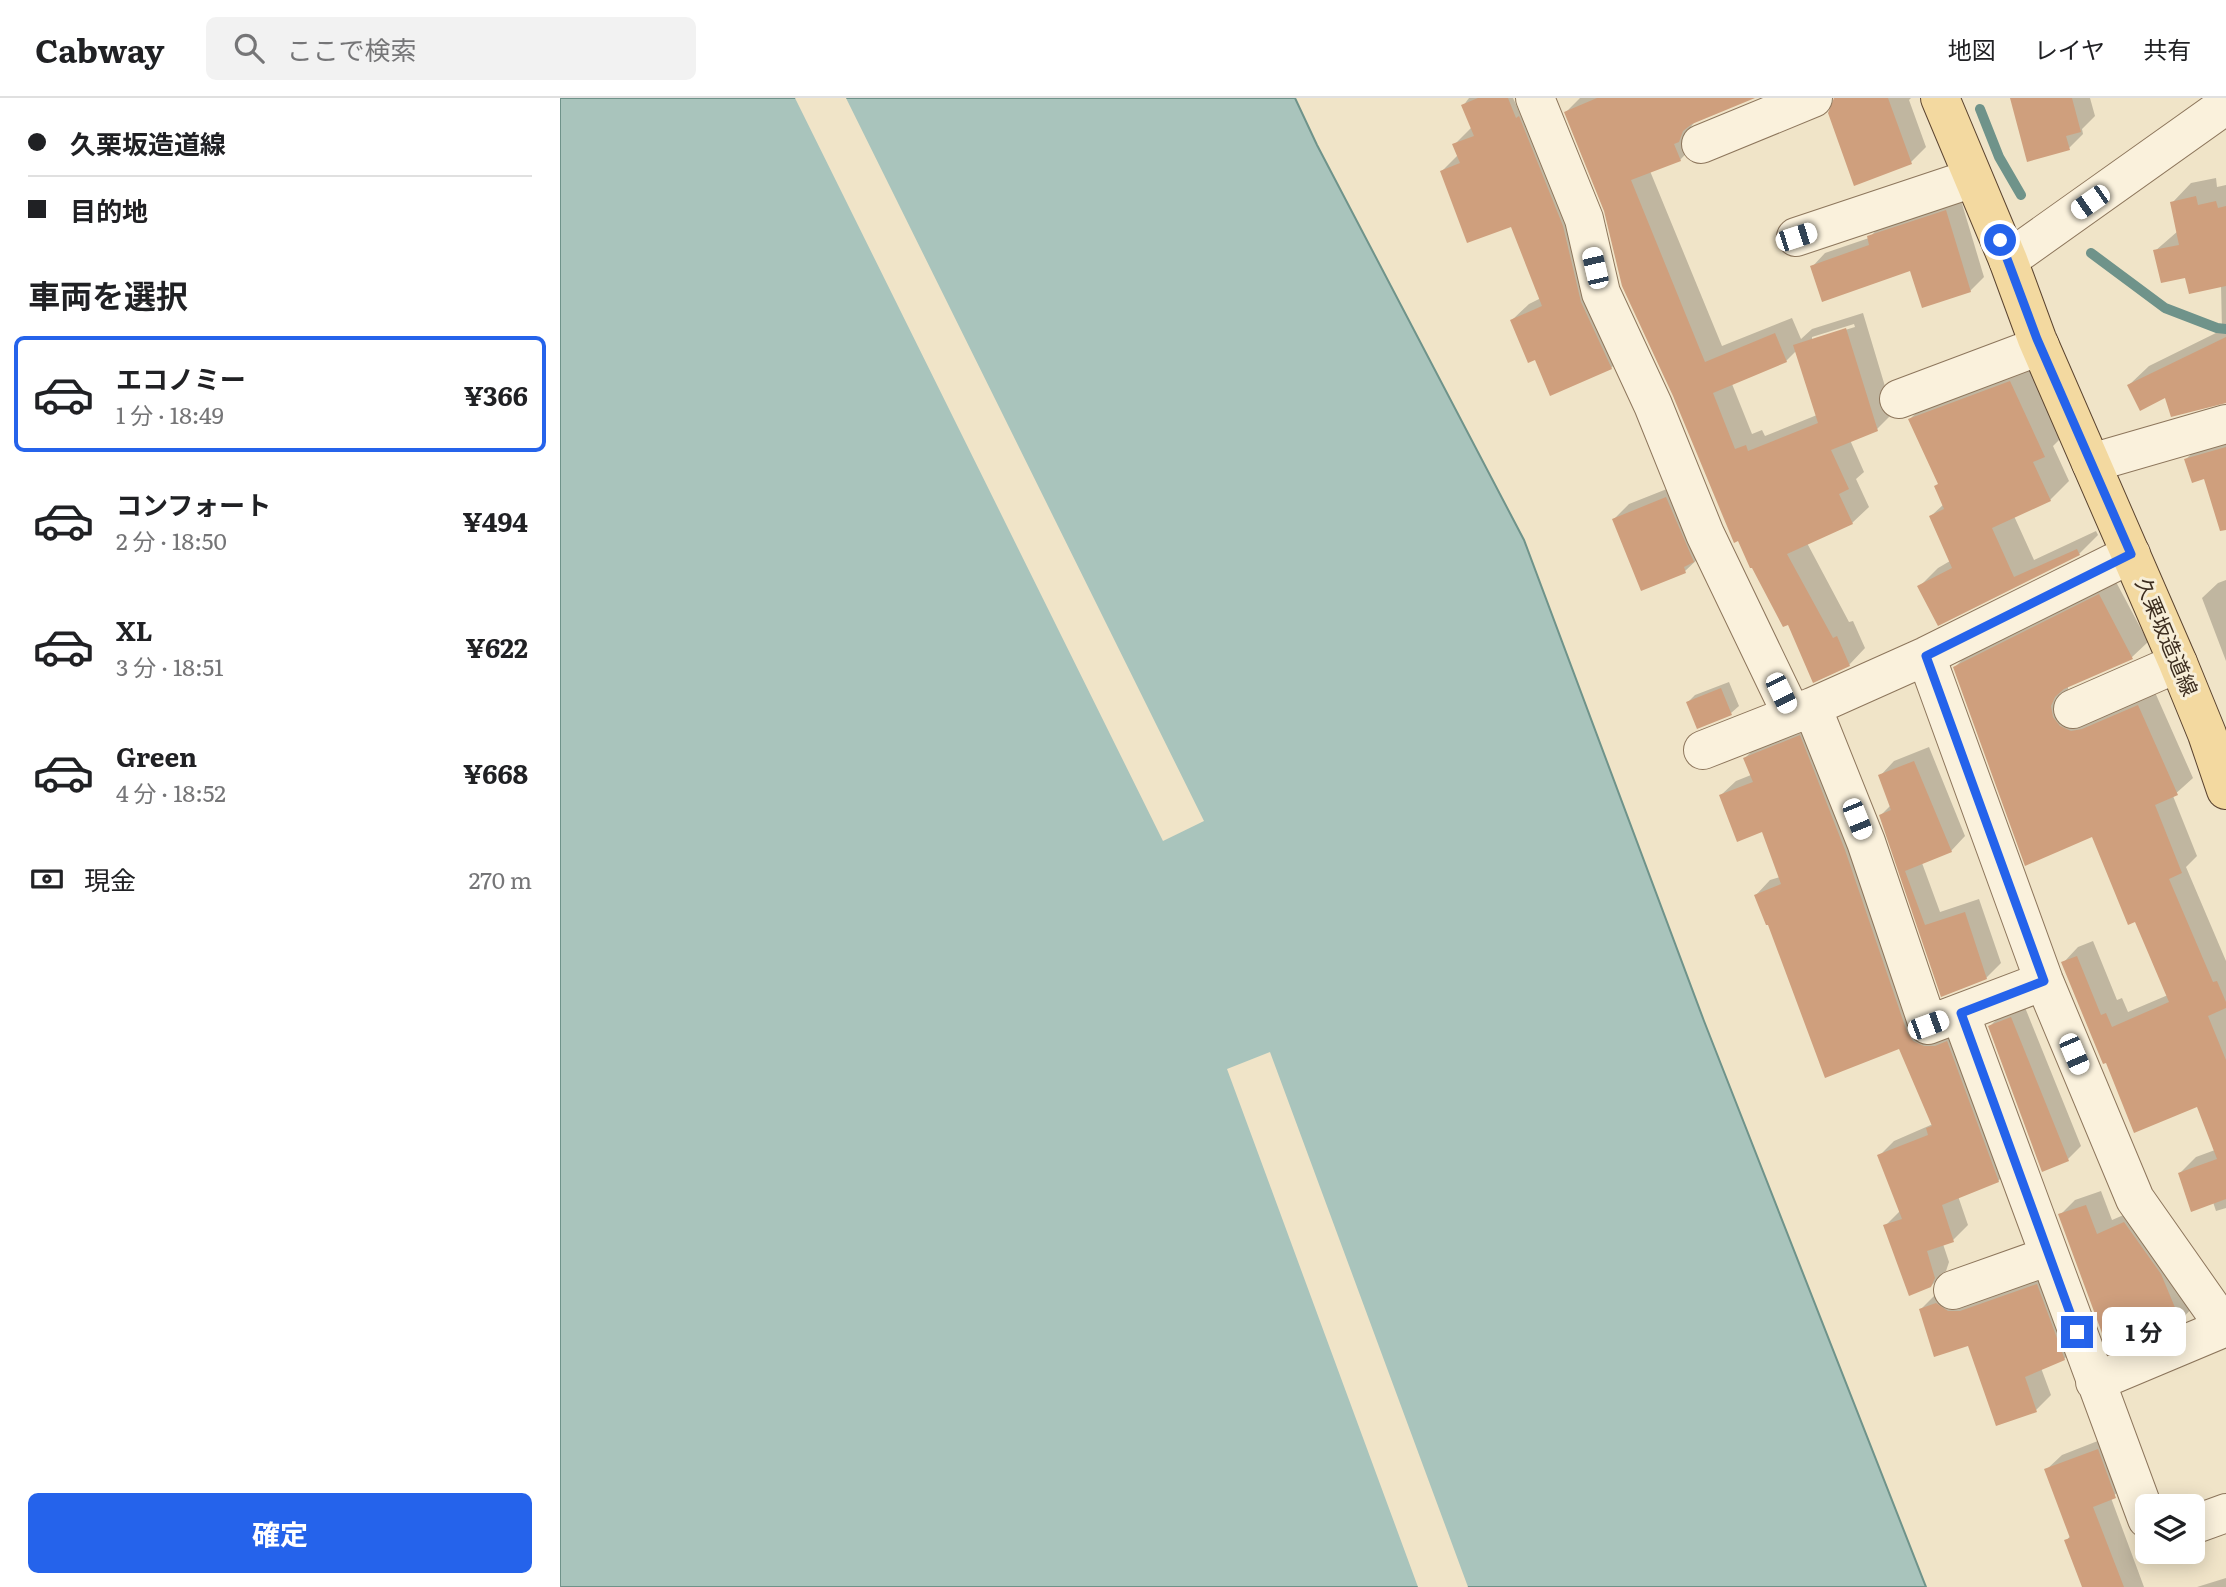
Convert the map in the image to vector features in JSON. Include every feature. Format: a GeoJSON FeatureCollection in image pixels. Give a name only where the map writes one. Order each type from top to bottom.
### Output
{"type":"FeatureCollection","features":[{"type":"Feature","properties":{"kind":"main road","name":"久栗坂造道線"},"geometry":{"type":"LineString","coordinates":[[1940,98],[2008,260],[2040,346],[2091,464],[2178,663],[2216,731],[2226,790]]}},
{"type":"Feature","properties":{"kind":"street"},"geometry":{"type":"LineString","coordinates":[[1535,98],[1584,219],[1601,293],[1653,405],[1705,534],[1802,711],[1866,842],[1928,1025],[2044,981]]}},
{"type":"Feature","properties":{"kind":"street"},"geometry":{"type":"LineString","coordinates":[[1701,144],[1813,98]]}},
{"type":"Feature","properties":{"kind":"street"},"geometry":{"type":"LineString","coordinates":[[2008,260],[2226,105]]}},
{"type":"Feature","properties":{"kind":"street"},"geometry":{"type":"LineString","coordinates":[[1796,237],[1973,178]]}},
{"type":"Feature","properties":{"kind":"street"},"geometry":{"type":"LineString","coordinates":[[1899,398],[2040,346]]}},
{"type":"Feature","properties":{"kind":"street"},"geometry":{"type":"LineString","coordinates":[[2091,464],[2226,424]]}},
{"type":"Feature","properties":{"kind":"street"},"geometry":{"type":"LineString","coordinates":[[1703,750],[1802,711],[1926,656],[2131,554]]}},
{"type":"Feature","properties":{"kind":"street"},"geometry":{"type":"LineString","coordinates":[[1926,656],[2044,981],[2135,1199],[2226,1327],[2095,1382]]}},
{"type":"Feature","properties":{"kind":"street"},"geometry":{"type":"LineString","coordinates":[[2073,709],[2178,663]]}},
{"type":"Feature","properties":{"kind":"street"},"geometry":{"type":"LineString","coordinates":[[1961,1013],[2138,1494]]}},
{"type":"Feature","properties":{"kind":"street"},"geometry":{"type":"LineString","coordinates":[[1953,1290],[2049,1256]]}},
{"type":"Feature","properties":{"kind":"street"},"geometry":{"type":"LineString","coordinates":[[2205,1521],[2226,1513]]}},
{"type":"Feature","properties":{"kind":"water"},"geometry":{"type":"Polygon","coordinates":[[[560,98],[1295,98],[1524,540],[1704,1021],[1926,1587],[560,1587],[560,98]]]}},
{"type":"Feature","properties":{"kind":"pier"},"geometry":{"type":"Polygon","coordinates":[[[795,98],[846,98],[1204,821],[1163,841],[795,98]]]}},
{"type":"Feature","properties":{"kind":"pier"},"geometry":{"type":"Polygon","coordinates":[[[1270,1052],[1468,1587],[1418,1587],[1227,1069],[1270,1052]]]}},
{"type":"Feature","properties":{"kind":"building"},"geometry":{"type":"Polygon","coordinates":[[[1478,98],[1508,98],[1516,118],[1519,116],[1563,226],[1581,302],[1612,369],[1550,396],[1535,360],[1528,363],[1510,320],[1542,306],[1511,227],[1467,243],[1440,171],[1460,163],[1452,144],[1474,136],[1461,105],[1478,98]]]}},
{"type":"Feature","properties":{"kind":"building"},"geometry":{"type":"Polygon","coordinates":[[[1597,98],[1755,98],[1692,124],[1683,131],[1679,142],[1674,144],[1681,161],[1631,180],[1705,362],[1775,333],[1787,362],[1713,393],[1735,449],[1746,445],[1748,451],[1818,423],[1793,345],[1846,328],[1878,431],[1831,450],[1849,489],[1839,494],[1853,524],[1787,554],[1833,638],[1837,636],[1850,666],[1813,683],[1788,625],[1783,627],[1738,541],[1734,543],[1673,396],[1622,286],[1604,211],[1564,112],[1597,98]]]}},
{"type":"Feature","properties":{"kind":"building"},"geometry":{"type":"Polygon","coordinates":[[[1834,98],[1888,98],[1912,164],[1854,186],[1828,113],[1834,98]]]}},
{"type":"Feature","properties":{"kind":"building"},"geometry":{"type":"Polygon","coordinates":[[[2010,98],[2072,98],[2081,132],[2066,136],[2070,150],[2027,162],[2010,98]]]}},
{"type":"Feature","properties":{"kind":"building"},"geometry":{"type":"Polygon","coordinates":[[[2196,196],[2198,205],[2216,201],[2218,208],[2226,206],[2226,286],[2189,294],[2185,278],[2161,283],[2153,250],[2179,245],[2170,202],[2196,196]]]}},
{"type":"Feature","properties":{"kind":"building"},"geometry":{"type":"Polygon","coordinates":[[[1946,210],[1971,292],[1922,308],[1910,271],[1822,302],[1810,266],[1869,245],[1867,236],[1946,210]]]}},
{"type":"Feature","properties":{"kind":"building"},"geometry":{"type":"Polygon","coordinates":[[[2226,337],[2226,403],[2171,417],[2165,398],[2140,411],[2127,385],[2226,337]]]}},
{"type":"Feature","properties":{"kind":"building"},"geometry":{"type":"Polygon","coordinates":[[[2010,381],[2045,457],[2033,462],[2051,501],[1992,528],[2014,577],[2077,549],[2080,555],[1938,626],[1917,586],[1952,568],[1929,516],[1944,509],[1934,486],[1938,484],[1908,419],[2010,381]]]}},
{"type":"Feature","properties":{"kind":"building"},"geometry":{"type":"Polygon","coordinates":[[[2226,447],[2226,530],[2220,531],[2204,479],[2192,483],[2184,459],[2226,447]]]}},
{"type":"Feature","properties":{"kind":"building"},"geometry":{"type":"Polygon","coordinates":[[[1666,497],[1694,562],[1684,567],[1686,573],[1641,591],[1612,519],[1666,497]]]}},
{"type":"Feature","properties":{"kind":"building"},"geometry":{"type":"Polygon","coordinates":[[[2099,594],[2133,659],[2064,689],[2055,697],[2051,706],[2053,717],[2060,726],[2071,731],[2082,729],[2138,705],[2178,795],[2155,805],[2182,873],[2169,879],[2213,982],[2217,981],[2226,1002],[2226,1008],[2208,1016],[2226,1060],[2226,1199],[2191,1212],[2178,1173],[2217,1159],[2197,1107],[2134,1133],[2061,962],[2077,956],[2101,1015],[2106,1013],[2112,1027],[2169,1002],[2135,922],[2128,925],[2092,837],[2025,866],[1953,667],[2099,594]]]}},
{"type":"Feature","properties":{"kind":"building"},"geometry":{"type":"Polygon","coordinates":[[[1721,688],[1732,715],[1697,729],[1686,702],[1721,688]]]}},
{"type":"Feature","properties":{"kind":"building"},"geometry":{"type":"Polygon","coordinates":[[[1800,735],[1845,850],[1907,1032],[1913,1041],[1924,1046],[1935,1046],[1947,1041],[1999,1182],[1942,1205],[1954,1242],[1927,1251],[1935,1278],[1931,1287],[1909,1296],[1883,1225],[1902,1219],[1877,1155],[1928,1135],[1926,1128],[1932,1126],[1899,1049],[1825,1078],[1768,925],[1754,895],[1781,884],[1762,832],[1737,842],[1719,795],[1753,782],[1743,758],[1800,735]]]}},
{"type":"Feature","properties":{"kind":"building"},"geometry":{"type":"Polygon","coordinates":[[[1914,761],[1952,852],[1905,871],[1925,925],[1965,912],[1987,979],[1941,997],[1879,815],[1891,810],[1878,775],[1914,761]]]}},
{"type":"Feature","properties":{"kind":"building"},"geometry":{"type":"Polygon","coordinates":[[[2011,1017],[2069,1161],[2042,1172],[1988,1026],[2011,1017]]]}},
{"type":"Feature","properties":{"kind":"building"},"geometry":{"type":"Polygon","coordinates":[[[2086,1205],[2097,1234],[2124,1222],[2161,1274],[2181,1322],[2109,1352],[2058,1214],[2086,1205]]]}},
{"type":"Feature","properties":{"kind":"building"},"geometry":{"type":"Polygon","coordinates":[[[2037,1284],[2065,1360],[2025,1377],[2037,1412],[1996,1426],[1968,1346],[1934,1357],[1919,1309],[1936,1303],[1948,1311],[1960,1311],[2037,1284]]]}},
{"type":"Feature","properties":{"kind":"building"},"geometry":{"type":"Polygon","coordinates":[[[2098,1449],[2116,1498],[2093,1507],[2124,1587],[2082,1587],[2064,1540],[2070,1538],[2044,1469],[2098,1449]]]}},
{"type":"Feature","properties":{"kind":"waterway"},"geometry":{"type":"LineString","coordinates":[[1980,109],[1999,157],[2021,195]]}},
{"type":"Feature","properties":{"kind":"waterway"},"geometry":{"type":"LineString","coordinates":[[2091,253],[2165,308],[2226,329]]}},
{"type":"Feature","properties":{"kind":"route"},"geometry":{"type":"LineString","coordinates":[[2000,240],[2037,339],[2131,554],[1926,656],[2044,981],[1961,1013],[2077,1332]]}}]}
